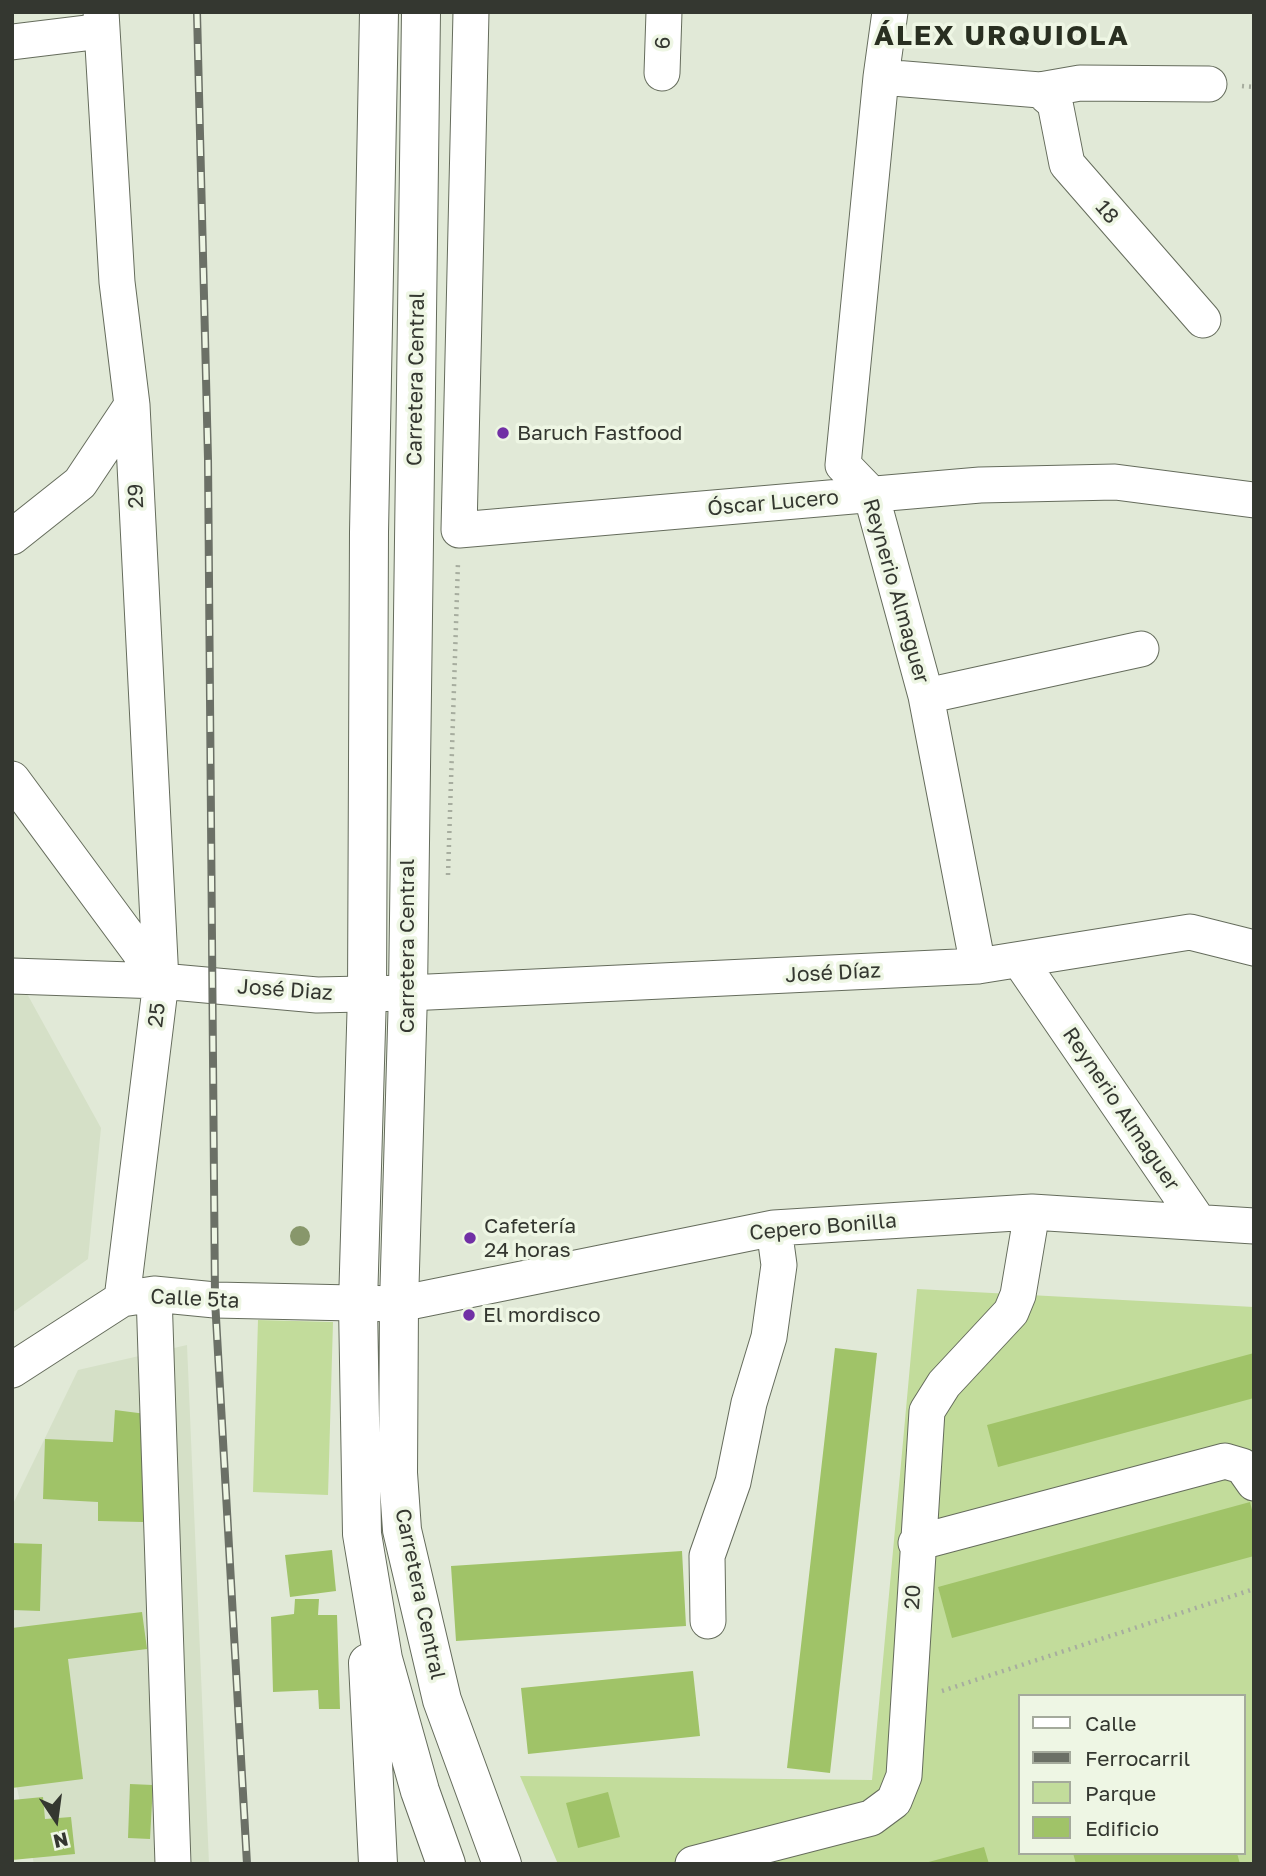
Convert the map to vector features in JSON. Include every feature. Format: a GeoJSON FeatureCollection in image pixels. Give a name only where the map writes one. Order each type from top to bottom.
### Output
{"type":"FeatureCollection","features":[{"type":"Feature","properties":{"kind":"main road","name":"Carretera Central"},"geometry":{"type":"LineString","coordinates":[[379,12],[369,572],[367,994],[358,1304],[362,1534],[383,1659],[420,1791],[446,1864]]}},
{"type":"Feature","properties":{"kind":"main road","name":"Carretera Central"},"geometry":{"type":"LineString","coordinates":[[421,12],[408,993],[398,1304],[398,1474],[402,1530],[442,1700],[502,1864]]}},
{"type":"Feature","properties":{"kind":"main road"},"geometry":{"type":"LineString","coordinates":[[362,1534],[377,1857]]}},
{"type":"Feature","properties":{"kind":"main road"},"geometry":{"type":"LineString","coordinates":[[377,1857],[420,1791],[432,1760],[442,1700]]}},
{"type":"Feature","properties":{"kind":"street"},"geometry":{"type":"LineString","coordinates":[[459,530],[471,12]]}},
{"type":"Feature","properties":{"kind":"street","name":"6"},"geometry":{"type":"LineString","coordinates":[[662,73],[664,12]]}},
{"type":"Feature","properties":{"kind":"street","name":"Reynerio Almaguer"},"geometry":{"type":"LineString","coordinates":[[890,12],[881,77],[844,465],[871,494],[926,696],[978,967]]}},
{"type":"Feature","properties":{"kind":"street"},"geometry":{"type":"LineString","coordinates":[[12,43],[101,22]]}},
{"type":"Feature","properties":{"kind":"street","name":"29"},"geometry":{"type":"LineString","coordinates":[[101,22],[117,282],[132,405],[161,981]]}},
{"type":"Feature","properties":{"kind":"street"},"geometry":{"type":"LineString","coordinates":[[881,77],[1041,90],[1080,83],[1209,84]]}},
{"type":"Feature","properties":{"kind":"street","name":"18"},"geometry":{"type":"LineString","coordinates":[[1041,90],[1055,103],[1067,164],[1203,320]]}},
{"type":"Feature","properties":{"kind":"street"},"geometry":{"type":"LineString","coordinates":[[12,537],[80,483],[132,405]]}},
{"type":"Feature","properties":{"kind":"street","name":"Óscar Lucero"},"geometry":{"type":"LineString","coordinates":[[459,530],[981,485],[1115,482],[1254,500]]}},
{"type":"Feature","properties":{"kind":"street"},"geometry":{"type":"LineString","coordinates":[[926,696],[1141,649]]}},
{"type":"Feature","properties":{"kind":"street","name":"25"},"geometry":{"type":"LineString","coordinates":[[12,779],[161,981],[138,1296],[173,1864]]}},
{"type":"Feature","properties":{"kind":"street","name":"José Díaz"},"geometry":{"type":"LineString","coordinates":[[408,993],[978,967],[1190,932],[1254,948]]}},
{"type":"Feature","properties":{"kind":"street","name":"Reynerio Almaguer"},"geometry":{"type":"LineString","coordinates":[[1020,961],[1198,1221]]}},
{"type":"Feature","properties":{"kind":"street","name":"José Diaz"},"geometry":{"type":"LineString","coordinates":[[12,976],[161,981],[317,995],[408,993]]}},
{"type":"Feature","properties":{"kind":"street","name":"Cepero Bonilla"},"geometry":{"type":"LineString","coordinates":[[398,1304],[774,1228],[1032,1212],[1254,1226]]}},
{"type":"Feature","properties":{"kind":"street","name":"20"},"geometry":{"type":"LineString","coordinates":[[693,1864],[871,1818],[894,1801],[904,1776],[916,1543],[927,1411],[944,1384],[1011,1312],[1018,1295],[1032,1212]]}},
{"type":"Feature","properties":{"kind":"street"},"geometry":{"type":"LineString","coordinates":[[708,1621],[707,1556],[733,1482],[749,1403],[769,1337],[779,1265],[774,1228]]}},
{"type":"Feature","properties":{"kind":"street","name":"Calle 5ta"},"geometry":{"type":"LineString","coordinates":[[12,1370],[138,1296],[398,1304]]}},
{"type":"Feature","properties":{"kind":"street"},"geometry":{"type":"LineString","coordinates":[[916,1543],[1225,1461],[1242,1466],[1254,1483]]}},
{"type":"Feature","properties":{"kind":"path"},"geometry":{"type":"LineString","coordinates":[[448,879],[459,530]]}},
{"type":"Feature","properties":{"kind":"path"},"geometry":{"type":"LineString","coordinates":[[906,1702],[1254,1589]]}},
{"type":"Feature","properties":{"kind":"shaded area"},"geometry":{"type":"Polygon","coordinates":[[[20,981],[101,1128],[88,1259],[12,1313],[12,984],[20,981]]]}},
{"type":"Feature","properties":{"kind":"shaded area"},"geometry":{"type":"Polygon","coordinates":[[[187,1345],[209,1864],[34,1864],[12,1766],[12,1506],[78,1370],[187,1345]]]}},
{"type":"Feature","properties":{"kind":"green space"},"geometry":{"type":"Polygon","coordinates":[[[917,1289],[1254,1307],[1254,1864],[558,1864],[520,1776],[872,1780],[917,1289]]]}},
{"type":"Feature","properties":{"kind":"green space"},"geometry":{"type":"Polygon","coordinates":[[[258,1320],[333,1322],[328,1495],[253,1492],[258,1320]]]}},
{"type":"Feature","properties":{"kind":"building"},"geometry":{"type":"Polygon","coordinates":[[[835,1348],[877,1353],[830,1773],[787,1768],[835,1348]]]}},
{"type":"Feature","properties":{"kind":"building"},"geometry":{"type":"Polygon","coordinates":[[[1254,1353],[1254,1398],[998,1467],[987,1425],[1254,1353]]]}},
{"type":"Feature","properties":{"kind":"building"},"geometry":{"type":"Polygon","coordinates":[[[115,1410],[146,1414],[143,1522],[98,1521],[98,1502],[43,1499],[45,1439],[113,1442],[115,1410]]]}},
{"type":"Feature","properties":{"kind":"building"},"geometry":{"type":"Polygon","coordinates":[[[1250,1502],[1254,1518],[1254,1556],[952,1638],[938,1587],[1250,1502]]]}},
{"type":"Feature","properties":{"kind":"building"},"geometry":{"type":"Polygon","coordinates":[[[12,1543],[42,1544],[40,1611],[12,1610],[12,1543]]]}},
{"type":"Feature","properties":{"kind":"building"},"geometry":{"type":"Polygon","coordinates":[[[332,1550],[336,1591],[290,1597],[285,1555],[332,1550]]]}},
{"type":"Feature","properties":{"kind":"building"},"geometry":{"type":"Polygon","coordinates":[[[682,1551],[686,1626],[456,1641],[451,1566],[682,1551]]]}},
{"type":"Feature","properties":{"kind":"building"},"geometry":{"type":"Polygon","coordinates":[[[295,1599],[319,1599],[318,1615],[337,1615],[340,1709],[319,1709],[318,1690],[273,1692],[271,1617],[294,1614],[295,1599]]]}},
{"type":"Feature","properties":{"kind":"building"},"geometry":{"type":"Polygon","coordinates":[[[142,1612],[147,1649],[68,1659],[83,1779],[12,1788],[12,1628],[142,1612]]]}},
{"type":"Feature","properties":{"kind":"building"},"geometry":{"type":"Polygon","coordinates":[[[693,1671],[700,1736],[528,1754],[521,1688],[693,1671]]]}},
{"type":"Feature","properties":{"kind":"building"},"geometry":{"type":"Polygon","coordinates":[[[130,1784],[153,1785],[150,1839],[128,1838],[130,1784]]]}},
{"type":"Feature","properties":{"kind":"building"},"geometry":{"type":"Polygon","coordinates":[[[608,1792],[620,1837],[578,1848],[566,1803],[608,1792]]]}},
{"type":"Feature","properties":{"kind":"building"},"geometry":{"type":"Polygon","coordinates":[[[43,1797],[45,1819],[71,1817],[75,1854],[12,1860],[12,1800],[43,1797]]]}},
{"type":"Feature","properties":{"kind":"building"},"geometry":{"type":"Polygon","coordinates":[[[984,1847],[989,1864],[925,1864],[925,1863],[984,1847]]]}},
{"type":"Feature","properties":{"kind":"building"},"geometry":{"type":"Polygon","coordinates":[[[1074,1855],[1238,1855],[1240,1864],[1076,1864],[1074,1855]]]}},
{"type":"Feature","properties":{"kind":"railway"},"geometry":{"type":"LineString","coordinates":[[197,12],[208,459],[215,1300],[247,1864]]}},
{"type":"Feature","properties":{"kind":"place","name":"Baruch Fastfood"},"geometry":{"type":"Point","coordinates":[503,433]}},
{"type":"Feature","properties":{"kind":"place","name":"Cafetería 24 horas"},"geometry":{"type":"Point","coordinates":[470,1238]}},
{"type":"Feature","properties":{"kind":"place","name":"El mordisco"},"geometry":{"type":"Point","coordinates":[469,1315]}},
{"type":"Feature","properties":{"kind":"district","name":"ÁLEX URQUIOLA"},"geometry":{"type":"Point","coordinates":[1002,36]}}]}
